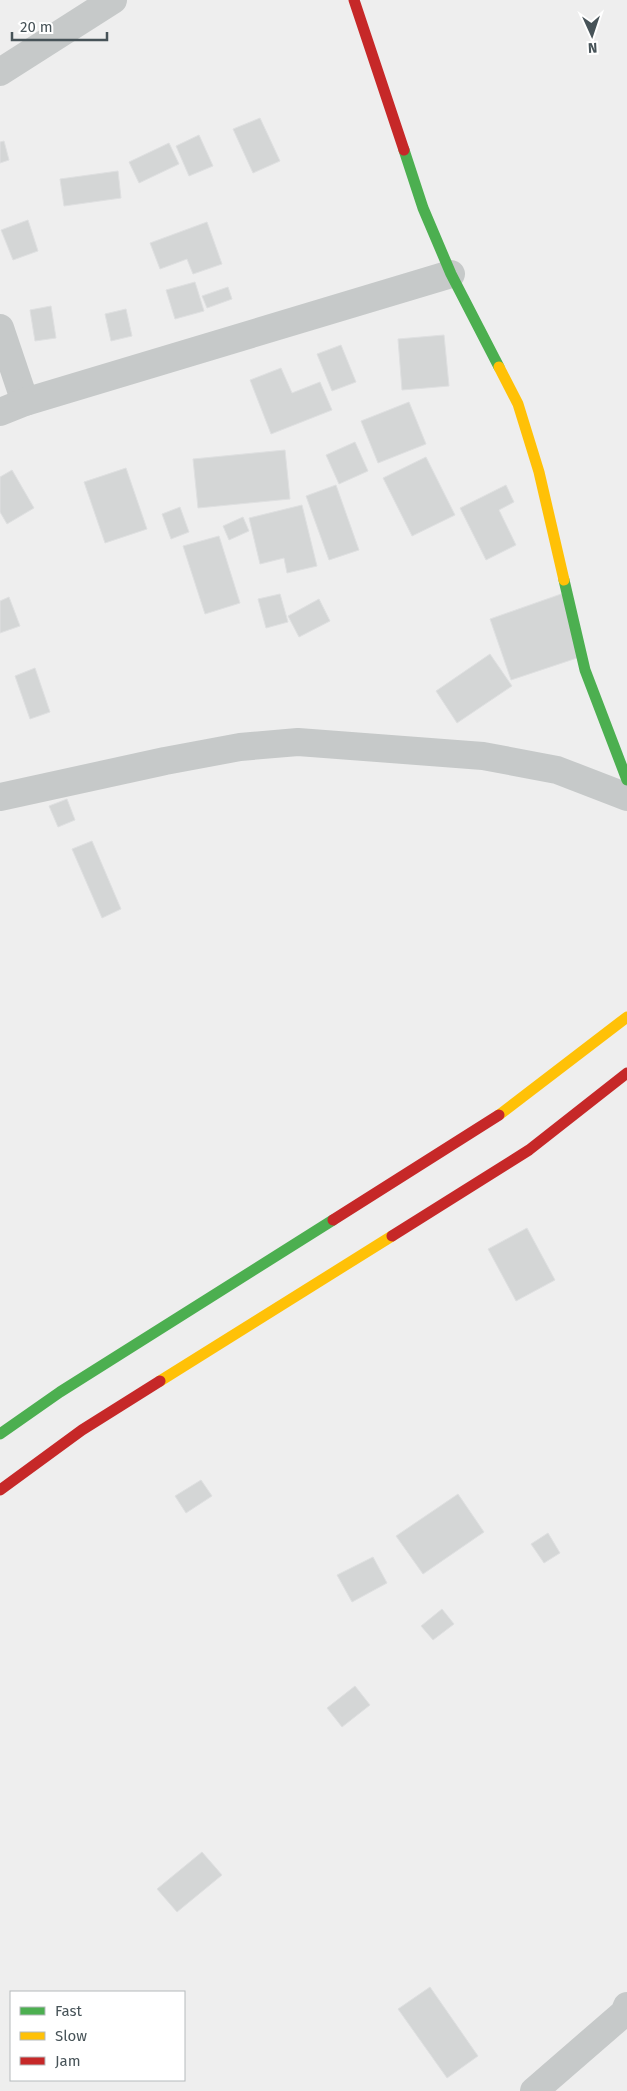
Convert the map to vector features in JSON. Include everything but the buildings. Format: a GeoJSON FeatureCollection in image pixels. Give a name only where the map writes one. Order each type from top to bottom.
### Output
{"type":"FeatureCollection","features":[{"type":"Feature","properties":{"kind":"main road"},"geometry":{"type":"LineString","coordinates":[[354,0],[423,208],[451,274],[518,404],[539,472],[585,670],[627,780]]}},
{"type":"Feature","properties":{"kind":"main road"},"geometry":{"type":"LineString","coordinates":[[0,1434],[60,1392],[503,1114],[627,1016]]}},
{"type":"Feature","properties":{"kind":"main road"},"geometry":{"type":"LineString","coordinates":[[0,1490],[82,1430],[529,1150],[627,1073]]}},
{"type":"Feature","properties":{"kind":"street"},"geometry":{"type":"LineString","coordinates":[[0,72],[113,0]]}},
{"type":"Feature","properties":{"kind":"street"},"geometry":{"type":"LineString","coordinates":[[0,412],[25,402],[451,274]]}},
{"type":"Feature","properties":{"kind":"street"},"geometry":{"type":"LineString","coordinates":[[0,328],[25,402]]}},
{"type":"Feature","properties":{"kind":"street"},"geometry":{"type":"LineString","coordinates":[[0,797],[230,749],[298,742],[483,756],[557,770],[627,797]]}},
{"type":"Feature","properties":{"kind":"street"},"geometry":{"type":"LineString","coordinates":[[534,2091],[626,2011]]}},
{"type":"Feature","properties":{"kind":"traffic: fast"},"geometry":{"type":"LineString","coordinates":[[404,150],[423,208],[451,274],[499,367]]}},
{"type":"Feature","properties":{"kind":"traffic: fast"},"geometry":{"type":"LineString","coordinates":[[564,580],[585,670],[627,780]]}},
{"type":"Feature","properties":{"kind":"traffic: fast"},"geometry":{"type":"LineString","coordinates":[[0,1434],[60,1392],[333,1220]]}},
{"type":"Feature","properties":{"kind":"traffic: slow"},"geometry":{"type":"LineString","coordinates":[[499,367],[518,404],[539,472],[564,580]]}},
{"type":"Feature","properties":{"kind":"traffic: slow"},"geometry":{"type":"LineString","coordinates":[[499,1115],[627,1017]]}},
{"type":"Feature","properties":{"kind":"traffic: slow"},"geometry":{"type":"LineString","coordinates":[[160,1381],[392,1236]]}},
{"type":"Feature","properties":{"kind":"traffic: jam"},"geometry":{"type":"LineString","coordinates":[[354,0],[404,150]]}},
{"type":"Feature","properties":{"kind":"traffic: jam"},"geometry":{"type":"LineString","coordinates":[[392,1236],[529,1150],[627,1073]]}},
{"type":"Feature","properties":{"kind":"traffic: jam"},"geometry":{"type":"LineString","coordinates":[[333,1220],[499,1115]]}},
{"type":"Feature","properties":{"kind":"traffic: jam"},"geometry":{"type":"LineString","coordinates":[[0,1490],[82,1430],[160,1381]]}}]}
